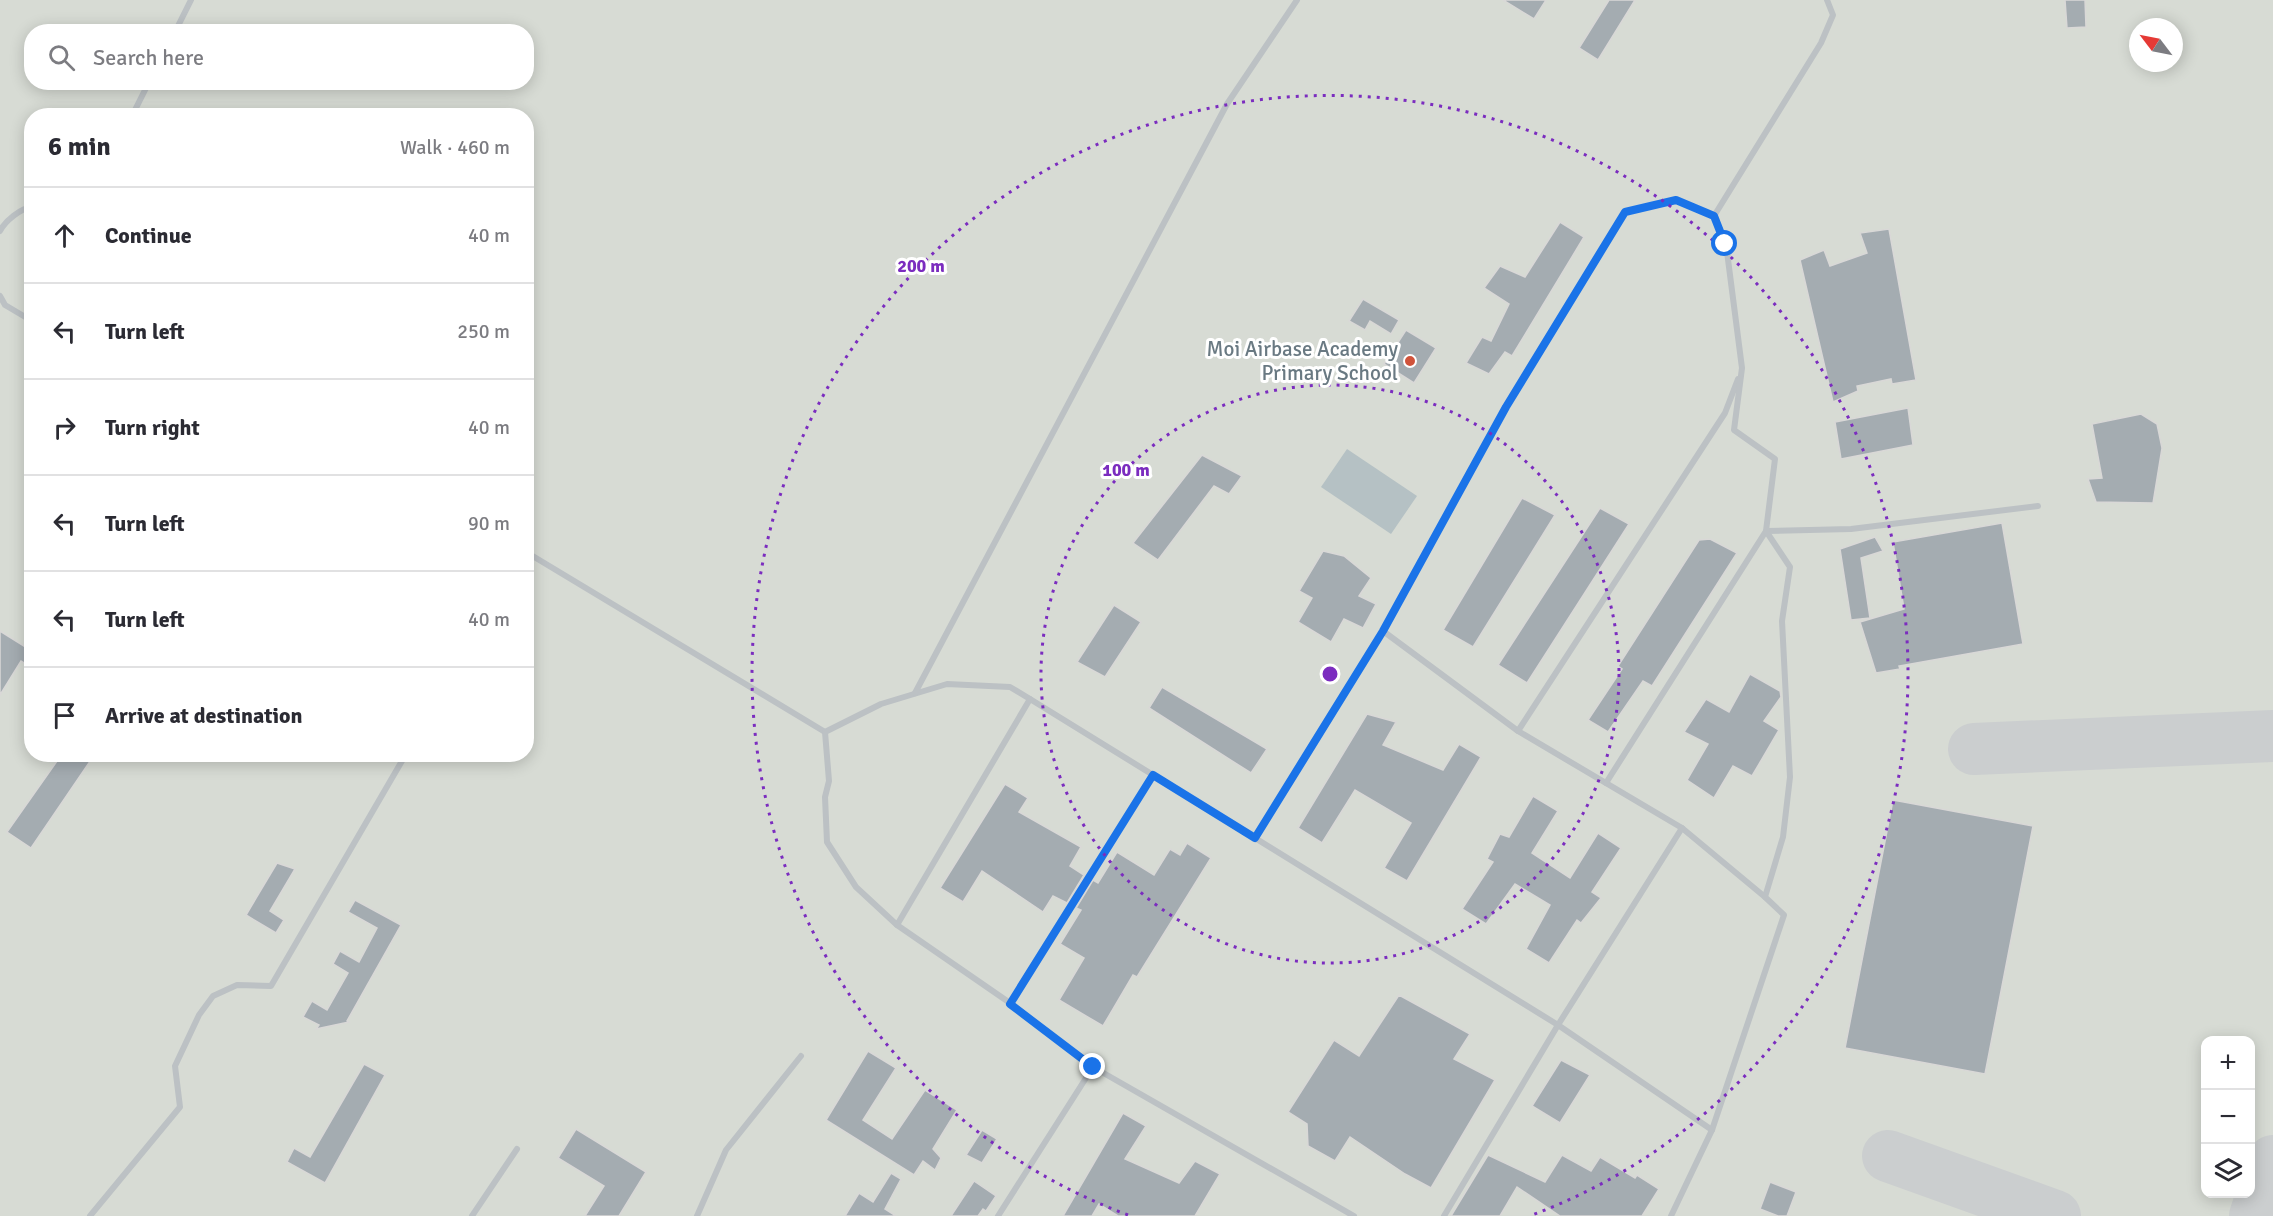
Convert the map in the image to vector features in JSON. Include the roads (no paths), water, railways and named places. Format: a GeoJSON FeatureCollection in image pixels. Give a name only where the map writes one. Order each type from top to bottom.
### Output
{"type":"FeatureCollection","features":[{"type":"Feature","properties":{"kind":"street"},"geometry":{"type":"LineString","coordinates":[[179,24],[191,0]]}},
{"type":"Feature","properties":{"kind":"street"},"geometry":{"type":"LineString","coordinates":[[915,693],[1227,105],[1297,0]]}},
{"type":"Feature","properties":{"kind":"street"},"geometry":{"type":"LineString","coordinates":[[1714,216],[1821,43],[1833,15],[1827,0]]}},
{"type":"Feature","properties":{"kind":"street"},"geometry":{"type":"LineString","coordinates":[[136,108],[145,90]]}},
{"type":"Feature","properties":{"kind":"street"},"geometry":{"type":"LineString","coordinates":[[1255,838],[1383,631],[1506,407],[1625,212],[1676,200],[1714,216],[1725,244],[1742,368],[1734,430],[1775,459],[1766,531],[1606,783]]}},
{"type":"Feature","properties":{"kind":"street"},"geometry":{"type":"LineString","coordinates":[[0,231],[3,225],[24,209]]}},
{"type":"Feature","properties":{"kind":"street"},"geometry":{"type":"LineString","coordinates":[[0,296],[5,305],[24,316]]}},
{"type":"Feature","properties":{"kind":"street"},"geometry":{"type":"LineString","coordinates":[[1518,731],[1725,413],[1742,368]]}},
{"type":"Feature","properties":{"kind":"street"},"geometry":{"type":"LineString","coordinates":[[1766,531],[1851,529],[2038,506]]}},
{"type":"Feature","properties":{"kind":"street"},"geometry":{"type":"LineString","coordinates":[[1765,897],[1783,837],[1790,777],[1782,621],[1790,567],[1766,531]]}},
{"type":"Feature","properties":{"kind":"street"},"geometry":{"type":"LineString","coordinates":[[534,557],[825,732]]}},
{"type":"Feature","properties":{"kind":"street"},"geometry":{"type":"LineString","coordinates":[[1383,631],[1518,731],[1682,828],[1784,915],[1712,1130],[1671,1216]]}},
{"type":"Feature","properties":{"kind":"street"},"geometry":{"type":"LineString","coordinates":[[825,732],[881,704],[947,684],[1010,687],[1558,1025],[1712,1130]]}},
{"type":"Feature","properties":{"kind":"street"},"geometry":{"type":"LineString","coordinates":[[897,925],[1030,699]]}},
{"type":"Feature","properties":{"kind":"street"},"geometry":{"type":"LineString","coordinates":[[825,732],[829,781],[825,797],[827,842],[856,887],[897,925],[1010,1004],[1093,1067],[1354,1216]]}},
{"type":"Feature","properties":{"kind":"street"},"geometry":{"type":"LineString","coordinates":[[90,1216],[180,1107],[175,1066],[199,1015],[213,996],[237,985],[271,986],[401,762]]}},
{"type":"Feature","properties":{"kind":"street"},"geometry":{"type":"LineString","coordinates":[[1010,1004],[1153,775]]}},
{"type":"Feature","properties":{"kind":"street"},"geometry":{"type":"LineString","coordinates":[[1444,1216],[1558,1025],[1682,828]]}},
{"type":"Feature","properties":{"kind":"street"},"geometry":{"type":"LineString","coordinates":[[697,1216],[726,1150],[801,1056]]}},
{"type":"Feature","properties":{"kind":"street"},"geometry":{"type":"LineString","coordinates":[[998,1216],[1093,1067]]}},
{"type":"Feature","properties":{"kind":"street"},"geometry":{"type":"LineString","coordinates":[[472,1216],[517,1149]]}},
{"type":"Feature","properties":{"kind":"place","name":"Moi Airbase Academy Primary School"},"geometry":{"type":"Point","coordinates":[1410,361]}}]}
